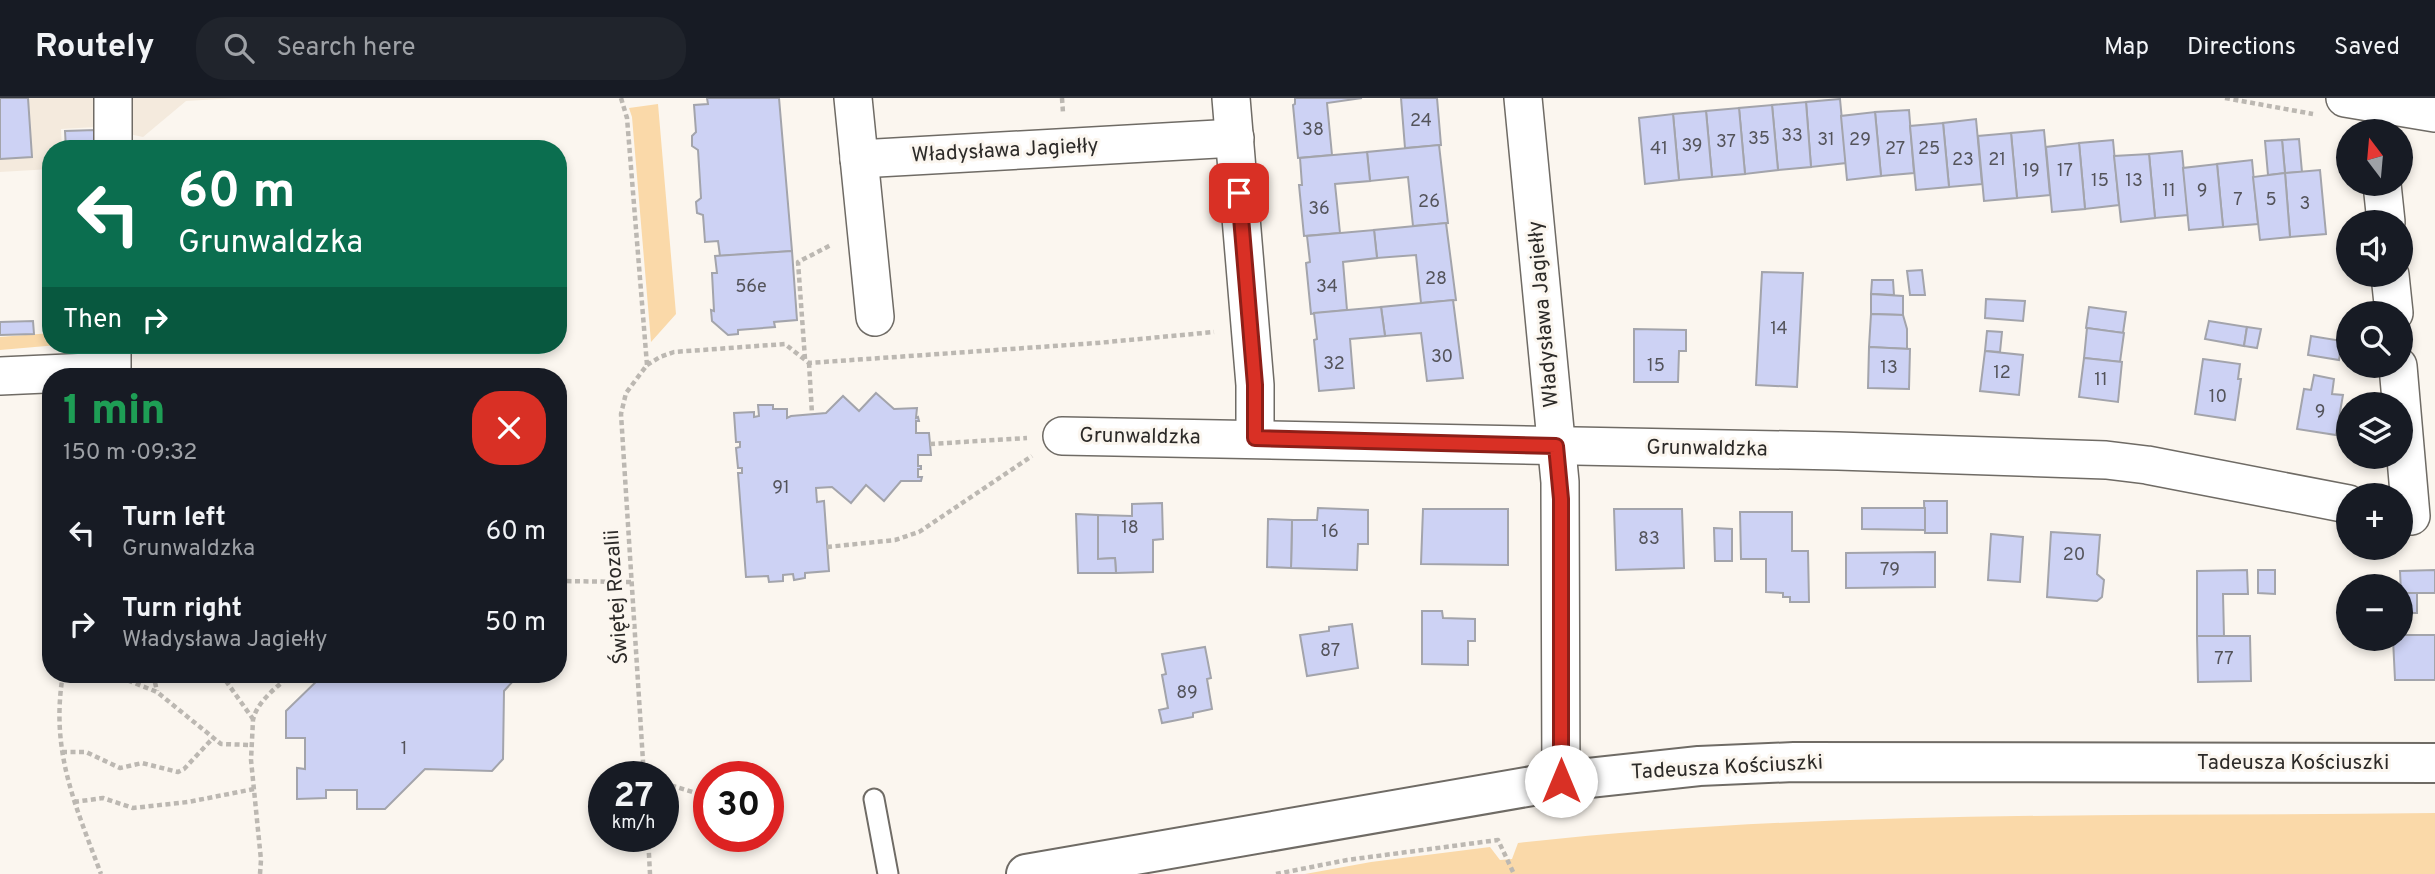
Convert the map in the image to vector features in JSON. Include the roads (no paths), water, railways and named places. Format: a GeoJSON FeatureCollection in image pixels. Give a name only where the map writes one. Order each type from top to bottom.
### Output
{"type":"FeatureCollection","features":[{"type":"Feature","properties":{"kind":"street"},"geometry":{"type":"LineString","coordinates":[[113,98],[113,140]]}},
{"type":"Feature","properties":{"kind":"street"},"geometry":{"type":"LineString","coordinates":[[853,98],[875,317]]}},
{"type":"Feature","properties":{"kind":"street"},"geometry":{"type":"LineString","coordinates":[[1231,98],[1256,400],[1255,438]]}},
{"type":"Feature","properties":{"kind":"street","name":"Władysława Jagiełły"},"geometry":{"type":"LineString","coordinates":[[1523,98],[1561,499],[1561,781]]}},
{"type":"Feature","properties":{"kind":"street"},"geometry":{"type":"LineString","coordinates":[[2359,109],[2435,113]]}},
{"type":"Feature","properties":{"kind":"street","name":"Władysława Jagiełły"},"geometry":{"type":"LineString","coordinates":[[859,159],[1235,138]]}},
{"type":"Feature","properties":{"kind":"street"},"geometry":{"type":"LineString","coordinates":[[0,376],[42,374]]}},
{"type":"Feature","properties":{"kind":"street"},"geometry":{"type":"LineString","coordinates":[[2399,378],[2416,516]]}},
{"type":"Feature","properties":{"kind":"street","name":"Grunwaldzka"},"geometry":{"type":"LineString","coordinates":[[1062,436],[1838,451],[2106,460],[2147,465],[2336,502]]}},
{"type":"Feature","properties":{"kind":"street","name":"Tadeusza Kościuszki"},"geometry":{"type":"LineString","coordinates":[[1027,874],[1561,781],[1699,766],[1794,762],[2435,763]]}},
{"type":"Feature","properties":{"kind":"lane"},"geometry":{"type":"LineString","coordinates":[[874,799],[888,874]]}}]}
